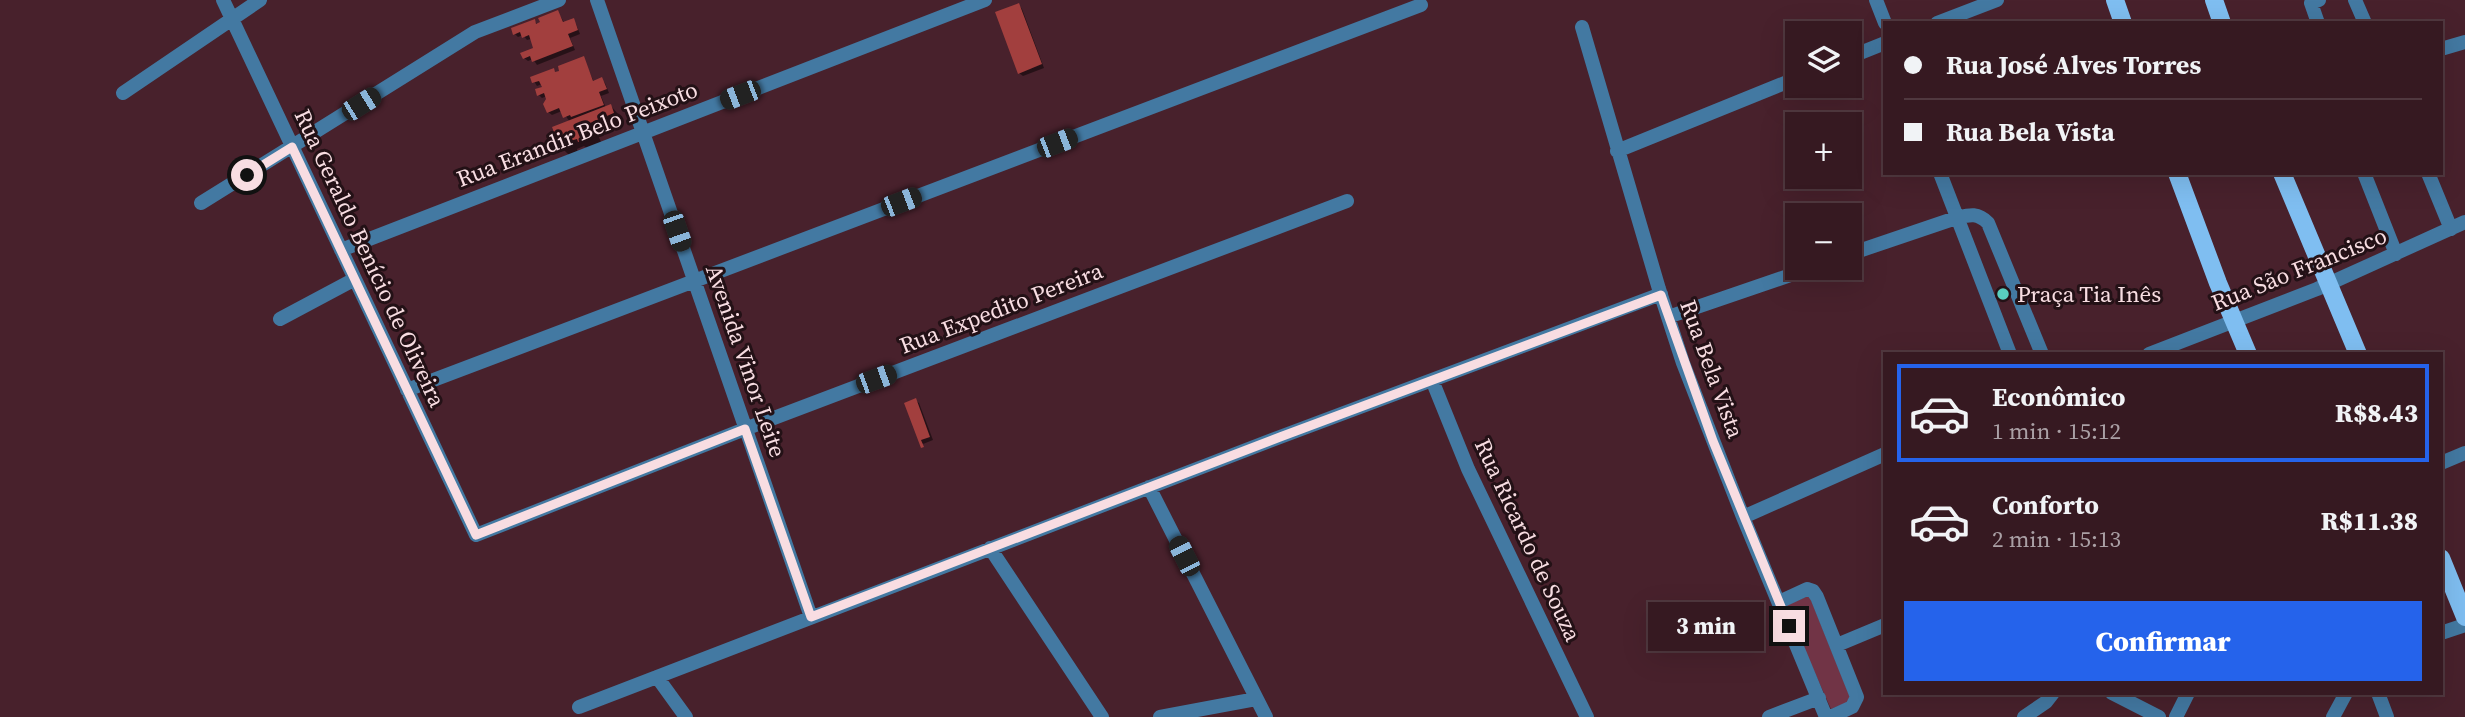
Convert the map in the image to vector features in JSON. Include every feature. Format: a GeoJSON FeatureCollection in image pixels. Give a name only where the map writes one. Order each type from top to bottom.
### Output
{"type":"FeatureCollection","features":[{"type":"Feature","properties":{"kind":"main road"},"geometry":{"type":"LineString","coordinates":[[2115,0],[2122,21]]}},
{"type":"Feature","properties":{"kind":"main road"},"geometry":{"type":"LineString","coordinates":[[2214,0],[2221,21]]}},
{"type":"Feature","properties":{"kind":"main road"},"geometry":{"type":"LineString","coordinates":[[2181,175],[2247,352]]}},
{"type":"Feature","properties":{"kind":"main road"},"geometry":{"type":"LineString","coordinates":[[2283,175],[2357,352]]}},
{"type":"Feature","properties":{"kind":"main road"},"geometry":{"type":"LineString","coordinates":[[2443,563],[2465,617]]}},
{"type":"Feature","properties":{"kind":"street","name":"Rua Geraldo Benício de Oliveira"},"geometry":{"type":"LineString","coordinates":[[223,0],[476,535]]}},
{"type":"Feature","properties":{"kind":"street"},"geometry":{"type":"LineString","coordinates":[[123,93],[260,0]]}},
{"type":"Feature","properties":{"kind":"street"},"geometry":{"type":"LineString","coordinates":[[201,203],[475,32],[559,0]]}},
{"type":"Feature","properties":{"kind":"street","name":"Avenida Vinor Leite"},"geometry":{"type":"LineString","coordinates":[[597,0],[811,617]]}},
{"type":"Feature","properties":{"kind":"street","name":"Rua Erandir Belo Peixoto"},"geometry":{"type":"LineString","coordinates":[[341,250],[985,0]]}},
{"type":"Feature","properties":{"kind":"street"},"geometry":{"type":"LineString","coordinates":[[1876,0],[1884,21]]}},
{"type":"Feature","properties":{"kind":"street"},"geometry":{"type":"LineString","coordinates":[[1942,21],[1997,0]]}},
{"type":"Feature","properties":{"kind":"street"},"geometry":{"type":"LineString","coordinates":[[2355,0],[2364,21]]}},
{"type":"Feature","properties":{"kind":"street"},"geometry":{"type":"LineString","coordinates":[[2315,2],[2318,21]]}},
{"type":"Feature","properties":{"kind":"street"},"geometry":{"type":"LineString","coordinates":[[407,390],[1421,5]]}},
{"type":"Feature","properties":{"kind":"street","name":"Rua Bela Vista"},"geometry":{"type":"LineString","coordinates":[[1582,27],[1668,317],[1743,517],[1828,717]]}},
{"type":"Feature","properties":{"kind":"street"},"geometry":{"type":"LineString","coordinates":[[2443,48],[2465,42]]}},
{"type":"Feature","properties":{"kind":"street"},"geometry":{"type":"LineString","coordinates":[[1862,52],[1883,44]]}},
{"type":"Feature","properties":{"kind":"street"},"geometry":{"type":"LineString","coordinates":[[1617,151],[1785,83]]}},
{"type":"Feature","properties":{"kind":"street"},"geometry":{"type":"LineString","coordinates":[[1941,175],[2009,352]]}},
{"type":"Feature","properties":{"kind":"street"},"geometry":{"type":"LineString","coordinates":[[2365,175],[2396,254]]}},
{"type":"Feature","properties":{"kind":"street"},"geometry":{"type":"LineString","coordinates":[[2429,175],[2451,229]]}},
{"type":"Feature","properties":{"kind":"street","name":"Rua Expedito Pereira"},"geometry":{"type":"LineString","coordinates":[[476,535],[745,429],[1347,201]]}},
{"type":"Feature","properties":{"kind":"street"},"geometry":{"type":"LineString","coordinates":[[1862,250],[1956,218],[1977,215],[1988,223],[2041,352]]}},
{"type":"Feature","properties":{"kind":"street","name":"Rua São Francisco"},"geometry":{"type":"LineString","coordinates":[[2154,352],[2329,284],[2465,222]]}},
{"type":"Feature","properties":{"kind":"street"},"geometry":{"type":"LineString","coordinates":[[1668,317],[1785,277]]}},
{"type":"Feature","properties":{"kind":"street"},"geometry":{"type":"LineString","coordinates":[[280,319],[355,279]]}},
{"type":"Feature","properties":{"kind":"street"},"geometry":{"type":"LineString","coordinates":[[579,707],[1149,487],[1661,295]]}},
{"type":"Feature","properties":{"kind":"street","name":"Rua Ricardo de Souza"},"geometry":{"type":"LineString","coordinates":[[1432,380],[1468,469],[1587,717]]}},
{"type":"Feature","properties":{"kind":"street"},"geometry":{"type":"LineString","coordinates":[[2443,462],[2465,453]]}},
{"type":"Feature","properties":{"kind":"street"},"geometry":{"type":"LineString","coordinates":[[1743,517],[1883,455]]}},
{"type":"Feature","properties":{"kind":"street"},"geometry":{"type":"LineString","coordinates":[[1149,487],[1266,717]]}},
{"type":"Feature","properties":{"kind":"street"},"geometry":{"type":"LineString","coordinates":[[990,548],[1102,717]]}},
{"type":"Feature","properties":{"kind":"street"},"geometry":{"type":"LineString","coordinates":[[1779,602],[1807,589],[1813,591],[1837,645],[1857,696],[1852,707],[1828,717]]}},
{"type":"Feature","properties":{"kind":"street"},"geometry":{"type":"LineString","coordinates":[[2443,631],[2465,625]]}},
{"type":"Feature","properties":{"kind":"street"},"geometry":{"type":"LineString","coordinates":[[1837,645],[1883,626]]}},
{"type":"Feature","properties":{"kind":"street"},"geometry":{"type":"LineString","coordinates":[[657,677],[686,717]]}},
{"type":"Feature","properties":{"kind":"street"},"geometry":{"type":"LineString","coordinates":[[2024,717],[2051,695]]}},
{"type":"Feature","properties":{"kind":"street"},"geometry":{"type":"LineString","coordinates":[[2116,695],[2159,717]]}},
{"type":"Feature","properties":{"kind":"street"},"geometry":{"type":"LineString","coordinates":[[2176,717],[2187,695]]}},
{"type":"Feature","properties":{"kind":"street"},"geometry":{"type":"LineString","coordinates":[[2333,717],[2345,695]]}},
{"type":"Feature","properties":{"kind":"street"},"geometry":{"type":"LineString","coordinates":[[2379,695],[2387,717]]}},
{"type":"Feature","properties":{"kind":"street"},"geometry":{"type":"LineString","coordinates":[[1769,717],[1818,698]]}},
{"type":"Feature","properties":{"kind":"street"},"geometry":{"type":"LineString","coordinates":[[1160,717],[1256,699]]}},
{"type":"Feature","properties":{"kind":"shaded area"},"geometry":{"type":"Polygon","coordinates":[[[1808,596],[1850,697],[1846,703],[1831,709],[1785,606],[1808,596]]]}},
{"type":"Feature","properties":{"kind":"building"},"geometry":{"type":"Polygon","coordinates":[[[1019,3],[1042,64],[1018,74],[995,12],[1019,3]]]}},
{"type":"Feature","properties":{"kind":"building"},"geometry":{"type":"Polygon","coordinates":[[[558,10],[563,22],[574,18],[578,30],[568,34],[573,46],[532,62],[530,56],[523,59],[520,53],[533,48],[529,35],[522,38],[520,32],[513,35],[511,28],[535,19],[536,24],[540,22],[538,18],[558,10]]]}},
{"type":"Feature","properties":{"kind":"building"},"geometry":{"type":"Polygon","coordinates":[[[584,56],[593,81],[602,77],[607,89],[599,92],[604,105],[571,117],[570,115],[563,118],[559,108],[547,113],[543,104],[546,99],[544,93],[537,96],[535,89],[542,87],[539,81],[532,83],[530,77],[554,68],[555,72],[559,71],[558,66],[584,56]]]}},
{"type":"Feature","properties":{"kind":"building"},"geometry":{"type":"Polygon","coordinates":[[[611,104],[614,113],[590,123],[595,136],[578,142],[577,139],[570,141],[572,145],[561,150],[552,127],[611,104]]]}},
{"type":"Feature","properties":{"kind":"building"},"geometry":{"type":"Polygon","coordinates":[[[916,398],[930,437],[921,440],[924,447],[921,448],[904,403],[916,398]]]}},
{"type":"Feature","properties":{"kind":"place","name":"Praça Tia Inês"},"geometry":{"type":"Point","coordinates":[2003,294]}},
{"type":"Feature","properties":{"kind":"route"},"geometry":{"type":"LineString","coordinates":[[247,175],[292,147],[476,535],[745,429],[811,617],[1280,437],[1661,295],[1713,441],[1789,626]]}}]}
